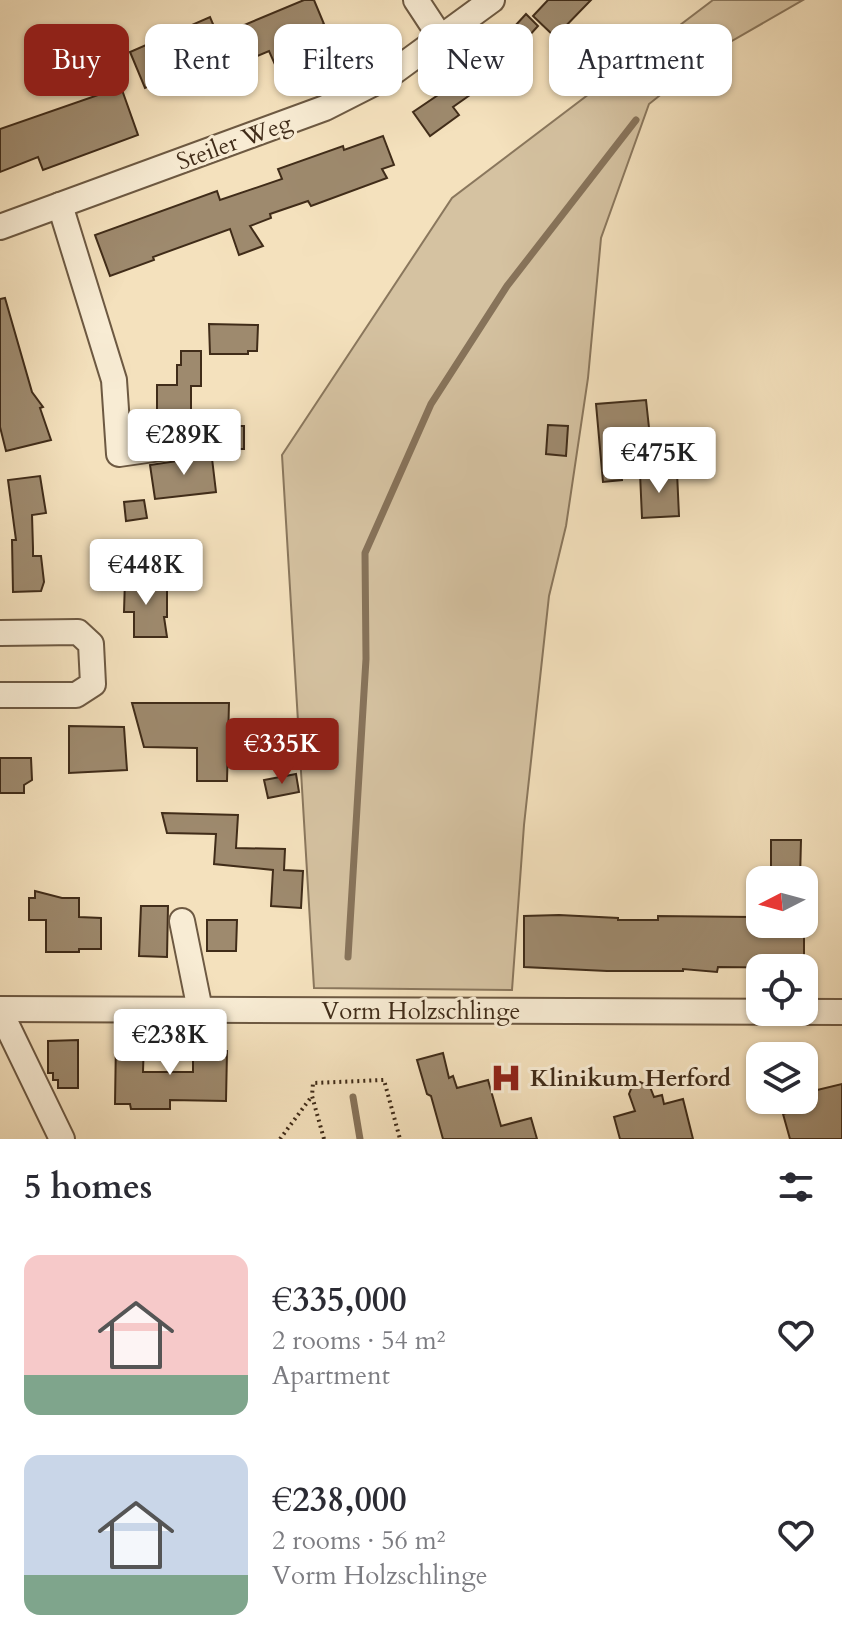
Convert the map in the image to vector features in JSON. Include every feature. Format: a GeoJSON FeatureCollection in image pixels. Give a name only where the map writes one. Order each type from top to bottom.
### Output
{"type":"FeatureCollection","features":[{"type":"Feature","properties":{"kind":"street"},"geometry":{"type":"LineString","coordinates":[[416,0],[432,24]]}},
{"type":"Feature","properties":{"kind":"street","name":"Steiler Weg"},"geometry":{"type":"LineString","coordinates":[[460,24],[492,0]]}},
{"type":"Feature","properties":{"kind":"street","name":"Steiler Weg"},"geometry":{"type":"LineString","coordinates":[[0,227],[325,108],[388,76],[418,54]]}},
{"type":"Feature","properties":{"kind":"street"},"geometry":{"type":"LineString","coordinates":[[60,205],[114,380],[119,454],[195,443]]}},
{"type":"Feature","properties":{"kind":"street"},"geometry":{"type":"LineString","coordinates":[[0,633],[78,632],[91,644],[93,684],[76,695],[0,695]]}},
{"type":"Feature","properties":{"kind":"street"},"geometry":{"type":"LineString","coordinates":[[182,921],[200,1010]]}},
{"type":"Feature","properties":{"kind":"street"},"geometry":{"type":"LineString","coordinates":[[0,1010],[62,1139]]}},
{"type":"Feature","properties":{"kind":"street","name":"Vorm Holzschlinge"},"geometry":{"type":"LineString","coordinates":[[0,1010],[842,1012]]}},
{"type":"Feature","properties":{"kind":"path"},"geometry":{"type":"LineString","coordinates":[[324,1139],[312,1096],[313,1083],[384,1080],[400,1139]]}},
{"type":"Feature","properties":{"kind":"path"},"geometry":{"type":"LineString","coordinates":[[280,1139],[312,1096]]}},
{"type":"Feature","properties":{"kind":"shaded area"},"geometry":{"type":"Polygon","coordinates":[[[713,0],[803,0],[732,41],[732,24],[681,24],[713,0]]]}},
{"type":"Feature","properties":{"kind":"shaded area"},"geometry":{"type":"Polygon","coordinates":[[[586,96],[659,96],[649,104],[601,238],[588,378],[566,526],[549,596],[524,825],[512,990],[314,988],[282,455],[452,198],[586,96]]]}},
{"type":"Feature","properties":{"kind":"building"},"geometry":{"type":"Polygon","coordinates":[[[304,0],[314,0],[324,24],[274,24],[274,62],[269,51],[258,56],[258,24],[247,24],[304,0]]]}},
{"type":"Feature","properties":{"kind":"building"},"geometry":{"type":"Polygon","coordinates":[[[548,0],[591,0],[568,24],[549,24],[549,31],[533,16],[548,0]]]}},
{"type":"Feature","properties":{"kind":"building"},"geometry":{"type":"Polygon","coordinates":[[[526,14],[538,26],[533,32],[533,24],[517,24],[526,14]]]}},
{"type":"Feature","properties":{"kind":"building"},"geometry":{"type":"Polygon","coordinates":[[[210,17],[213,24],[194,24],[210,17]]]}},
{"type":"Feature","properties":{"kind":"building"},"geometry":{"type":"Polygon","coordinates":[[[145,45],[145,88],[130,52],[145,45]]]}},
{"type":"Feature","properties":{"kind":"building"},"geometry":{"type":"Polygon","coordinates":[[[95,96],[124,96],[138,135],[43,170],[38,157],[0,172],[0,129],[95,96]]]}},
{"type":"Feature","properties":{"kind":"building"},"geometry":{"type":"Polygon","coordinates":[[[437,96],[469,96],[453,107],[459,115],[430,136],[413,112],[437,96]]]}},
{"type":"Feature","properties":{"kind":"building"},"geometry":{"type":"Polygon","coordinates":[[[383,136],[394,165],[382,169],[387,178],[311,206],[308,201],[270,214],[271,218],[250,226],[263,246],[239,255],[230,229],[110,276],[95,235],[217,191],[220,200],[282,179],[278,169],[343,146],[344,150],[383,136]]]}},
{"type":"Feature","properties":{"kind":"building"},"geometry":{"type":"Polygon","coordinates":[[[5,298],[32,392],[43,407],[40,408],[51,440],[6,451],[0,427],[0,299],[5,298]]]}},
{"type":"Feature","properties":{"kind":"building"},"geometry":{"type":"Polygon","coordinates":[[[209,324],[258,325],[257,351],[248,351],[248,354],[210,354],[209,324]]]}},
{"type":"Feature","properties":{"kind":"building"},"geometry":{"type":"Polygon","coordinates":[[[181,351],[201,351],[201,386],[191,386],[191,415],[157,416],[157,385],[177,385],[181,351]]]}},
{"type":"Feature","properties":{"kind":"building"},"geometry":{"type":"Polygon","coordinates":[[[646,400],[650,437],[619,440],[622,480],[603,482],[596,404],[646,400]]]}},
{"type":"Feature","properties":{"kind":"building"},"geometry":{"type":"Polygon","coordinates":[[[548,425],[568,426],[566,456],[546,454],[548,425]]]}},
{"type":"Feature","properties":{"kind":"building"},"geometry":{"type":"Polygon","coordinates":[[[217,426],[244,426],[244,449],[217,449],[217,426]]]}},
{"type":"Feature","properties":{"kind":"building"},"geometry":{"type":"Polygon","coordinates":[[[211,450],[216,492],[155,499],[150,465],[197,458],[211,450]]]}},
{"type":"Feature","properties":{"kind":"building"},"geometry":{"type":"Polygon","coordinates":[[[677,472],[679,516],[642,518],[640,473],[677,472]]]}},
{"type":"Feature","properties":{"kind":"building"},"geometry":{"type":"Polygon","coordinates":[[[40,476],[46,513],[32,515],[33,556],[41,556],[44,582],[41,591],[13,592],[12,540],[16,540],[8,480],[40,476]]]}},
{"type":"Feature","properties":{"kind":"building"},"geometry":{"type":"Polygon","coordinates":[[[144,500],[147,518],[126,521],[124,502],[144,500]]]}},
{"type":"Feature","properties":{"kind":"building"},"geometry":{"type":"Polygon","coordinates":[[[125,579],[156,580],[156,589],[167,590],[167,617],[164,617],[167,637],[134,637],[134,612],[124,612],[125,579]]]}},
{"type":"Feature","properties":{"kind":"building"},"geometry":{"type":"Polygon","coordinates":[[[132,703],[229,703],[227,781],[197,781],[197,748],[144,747],[132,703]]]}},
{"type":"Feature","properties":{"kind":"building"},"geometry":{"type":"Polygon","coordinates":[[[69,726],[124,727],[127,770],[69,773],[69,726]]]}},
{"type":"Feature","properties":{"kind":"building"},"geometry":{"type":"Polygon","coordinates":[[[0,758],[31,758],[32,780],[24,785],[24,793],[0,793],[0,758]]]}},
{"type":"Feature","properties":{"kind":"building"},"geometry":{"type":"Polygon","coordinates":[[[296,774],[299,792],[268,798],[264,780],[296,774]]]}},
{"type":"Feature","properties":{"kind":"building"},"geometry":{"type":"Polygon","coordinates":[[[162,813],[238,815],[236,848],[285,849],[284,870],[303,871],[301,908],[271,906],[273,870],[214,864],[216,834],[167,833],[162,813]]]}},
{"type":"Feature","properties":{"kind":"building"},"geometry":{"type":"Polygon","coordinates":[[[771,840],[801,840],[800,866],[771,866],[771,840]]]}},
{"type":"Feature","properties":{"kind":"building"},"geometry":{"type":"Polygon","coordinates":[[[35,891],[62,898],[79,898],[79,917],[101,918],[101,949],[46,952],[46,920],[29,920],[29,898],[35,898],[35,891]]]}},
{"type":"Feature","properties":{"kind":"building"},"geometry":{"type":"Polygon","coordinates":[[[141,906],[168,906],[167,957],[139,956],[141,906]]]}},
{"type":"Feature","properties":{"kind":"building"},"geometry":{"type":"Polygon","coordinates":[[[559,915],[618,920],[658,920],[658,916],[746,917],[746,938],[804,938],[804,954],[746,954],[746,967],[718,967],[717,972],[524,967],[524,916],[559,915]]]}},
{"type":"Feature","properties":{"kind":"building"},"geometry":{"type":"Polygon","coordinates":[[[207,920],[237,920],[236,951],[207,951],[207,920]]]}},
{"type":"Feature","properties":{"kind":"building"},"geometry":{"type":"Polygon","coordinates":[[[78,1040],[78,1088],[58,1088],[58,1080],[53,1080],[53,1073],[48,1073],[48,1041],[78,1040]]]}},
{"type":"Feature","properties":{"kind":"building"},"geometry":{"type":"Polygon","coordinates":[[[116,1040],[144,1040],[143,1072],[193,1072],[193,1040],[221,1040],[221,1051],[227,1051],[226,1101],[170,1100],[170,1109],[131,1109],[130,1104],[115,1104],[116,1040]]]}},
{"type":"Feature","properties":{"kind":"building"},"geometry":{"type":"Polygon","coordinates":[[[443,1053],[449,1078],[453,1076],[457,1088],[488,1080],[501,1126],[531,1118],[537,1139],[443,1139],[417,1060],[443,1053]]]}},
{"type":"Feature","properties":{"kind":"building"},"geometry":{"type":"Polygon","coordinates":[[[640,1082],[650,1087],[654,1097],[662,1095],[664,1104],[683,1099],[693,1139],[620,1139],[614,1117],[635,1111],[629,1094],[640,1082]]]}},
{"type":"Feature","properties":{"kind":"building"},"geometry":{"type":"Polygon","coordinates":[[[842,1084],[842,1139],[790,1139],[783,1114],[818,1114],[818,1090],[842,1084]]]}},
{"type":"Feature","properties":{"kind":"waterway"},"geometry":{"type":"LineString","coordinates":[[348,957],[366,659],[365,553],[431,404],[507,286],[636,120]]}},
{"type":"Feature","properties":{"kind":"waterway"},"geometry":{"type":"LineString","coordinates":[[353,1097],[360,1139]]}},
{"type":"Feature","properties":{"kind":"place","name":"Klinikum Herford"},"geometry":{"type":"Point","coordinates":[506,1078]}}]}
